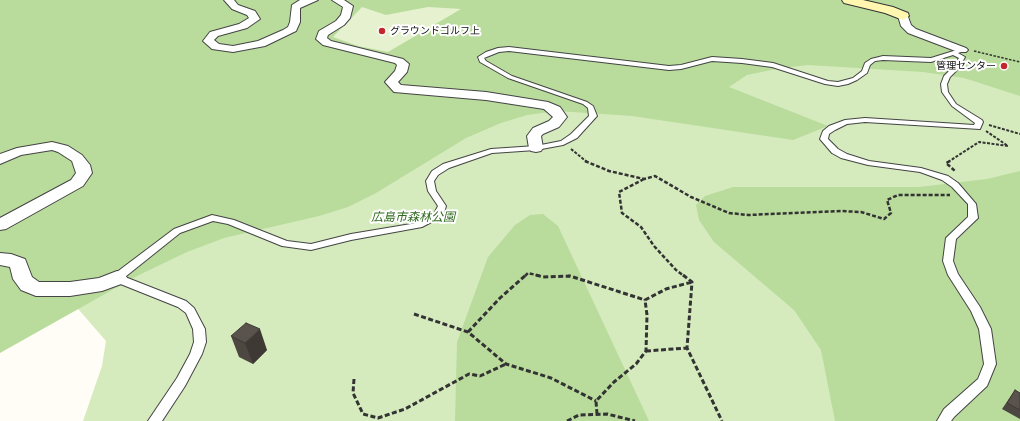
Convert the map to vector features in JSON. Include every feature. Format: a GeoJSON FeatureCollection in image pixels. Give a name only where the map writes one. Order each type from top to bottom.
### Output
{"type":"FeatureCollection","features":[{"type":"Feature","properties":{"kind":"street"},"geometry":{"type":"LineString","coordinates":[[229,0],[235,7],[251,13],[255,19],[243,26],[214,34],[208,41],[216,47],[233,48],[261,44],[287,32],[292,29],[295,22],[294,7],[303,2],[313,0]]}},
{"type":"Feature","properties":{"kind":"street"},"geometry":{"type":"LineString","coordinates":[[336,0],[348,6],[346,16],[340,23],[323,33],[321,39],[327,43],[399,60],[402,64],[401,72],[392,82],[392,84],[398,89],[500,98],[548,106],[555,110],[560,117],[554,124],[538,131],[534,136],[536,148]]}},
{"type":"Feature","properties":{"kind":"street"},"geometry":{"type":"LineString","coordinates":[[848,0],[889,10],[903,16],[906,26],[912,31],[958,52]]}},
{"type":"Feature","properties":{"kind":"street"},"geometry":{"type":"LineString","coordinates":[[0,159],[17,152],[52,146],[63,149],[76,158],[82,165],[84,173],[77,184],[0,225]]}},
{"type":"Feature","properties":{"kind":"street"},"geometry":{"type":"LineString","coordinates":[[0,260],[11,260],[18,263],[23,279],[28,285],[36,289],[70,289],[102,284],[117,278]]}},
{"type":"Feature","properties":{"kind":"lane"},"geometry":{"type":"LineString","coordinates":[[117,278],[177,231],[212,218],[231,222],[285,244],[312,247],[351,237],[419,225],[438,216],[442,206],[432,191],[430,181],[435,173],[446,166],[491,151],[536,148],[563,143],[574,136],[593,116],[591,107],[575,99],[510,77],[483,62],[481,57],[498,50],[509,49],[669,68],[681,67],[712,59],[742,61],[773,65],[827,83],[838,84],[856,79],[865,72],[867,64],[873,60],[884,58],[931,60],[958,52],[962,57],[957,67],[947,76],[944,84],[945,92],[954,105],[978,125]]}},
{"type":"Feature","properties":{"kind":"lane"},"geometry":{"type":"LineString","coordinates":[[944,421],[949,413],[983,382],[990,364],[985,329],[976,310],[953,275],[948,261],[951,238],[973,218],[972,204],[967,196],[955,185],[935,174],[921,170],[868,163],[844,156],[835,151],[824,139],[826,133],[832,128],[845,122],[865,120],[978,125]]}},
{"type":"Feature","properties":{"kind":"lane"},"geometry":{"type":"LineString","coordinates":[[117,278],[182,304],[190,311],[199,329],[200,342],[196,354],[181,382],[155,421]]}},
{"type":"Feature","properties":{"kind":"path"},"geometry":{"type":"LineString","coordinates":[[958,52],[1020,62]]}},
{"type":"Feature","properties":{"kind":"path"},"geometry":{"type":"LineString","coordinates":[[978,125],[1020,134]]}},
{"type":"Feature","properties":{"kind":"path"},"geometry":{"type":"LineString","coordinates":[[959,175],[946,163],[979,142],[1008,146],[978,125]]}},
{"type":"Feature","properties":{"kind":"path"},"geometry":{"type":"LineString","coordinates":[[563,143],[587,162],[609,171],[644,179]]}},
{"type":"Feature","properties":{"kind":"path"},"geometry":{"type":"LineString","coordinates":[[692,282],[676,270],[654,246],[640,227],[622,213],[619,192],[644,179],[655,176],[691,197],[729,213],[748,215],[841,211],[862,212],[884,219],[891,214],[887,200],[898,195],[931,194],[967,196]]}},
{"type":"Feature","properties":{"kind":"path"},"geometry":{"type":"LineString","coordinates":[[468,332],[500,298],[528,273],[543,277],[570,276],[645,300],[666,290],[692,282]]}},
{"type":"Feature","properties":{"kind":"path"},"geometry":{"type":"LineString","coordinates":[[692,282],[687,348],[722,421]]}},
{"type":"Feature","properties":{"kind":"path"},"geometry":{"type":"LineString","coordinates":[[597,414],[596,401],[614,382],[636,364],[646,351],[647,315],[645,300]]}},
{"type":"Feature","properties":{"kind":"path"},"geometry":{"type":"LineString","coordinates":[[414,314],[468,332],[506,364],[551,378],[596,401]]}},
{"type":"Feature","properties":{"kind":"path"},"geometry":{"type":"LineString","coordinates":[[646,351],[687,348]]}},
{"type":"Feature","properties":{"kind":"path"},"geometry":{"type":"LineString","coordinates":[[354,379],[353,393],[364,414],[378,418],[405,409],[469,374],[480,376],[506,364]]}},
{"type":"Feature","properties":{"kind":"path"},"geometry":{"type":"LineString","coordinates":[[567,421],[579,416],[597,414],[607,414],[635,421]]}},
{"type":"Feature","properties":{"kind":"green space"},"geometry":{"type":"Polygon","coordinates":[[[0,0],[1020,0],[1020,96],[964,78],[923,72],[808,65],[781,68],[747,75],[729,87],[828,126],[793,140],[632,116],[557,111],[527,115],[501,123],[466,138],[376,193],[348,207],[319,216],[224,238],[187,252],[137,276],[0,353],[0,0]]]}},
{"type":"Feature","properties":{"kind":"green space","name":"グラウンドゴルフ上"},"geometry":{"type":"Polygon","coordinates":[[[362,7],[386,15],[428,7],[461,9],[388,52],[358,46],[333,37],[362,7]]]}},
{"type":"Feature","properties":{"kind":"green space","name":"広島市森林公園"},"geometry":{"type":"Polygon","coordinates":[[[1020,43],[1020,421],[83,421],[102,366],[106,341],[73,303],[235,106],[1020,43]]]}},
{"type":"Feature","properties":{"kind":"green space"},"geometry":{"type":"Polygon","coordinates":[[[1020,171],[1020,421],[835,421],[821,350],[794,310],[714,242],[699,220],[696,205],[705,196],[733,187],[919,187],[987,179],[1020,171]]]}},
{"type":"Feature","properties":{"kind":"green space"},"geometry":{"type":"Polygon","coordinates":[[[543,214],[558,226],[649,421],[455,421],[457,342],[488,257],[515,225],[530,215],[543,214]]]}},
{"type":"Feature","properties":{"kind":"building"},"geometry":{"type":"Polygon","coordinates":[[[246,323],[260,329],[245,343],[231,336],[246,323]]]}},
{"type":"Feature","properties":{"kind":"building"},"geometry":{"type":"Polygon","coordinates":[[[1015,390],[1020,393],[1020,410],[1007,403],[1015,390]]]}},
{"type":"Feature","properties":{"kind":"place","name":"グラウンドゴルフ上"},"geometry":{"type":"Point","coordinates":[382,31]}},
{"type":"Feature","properties":{"kind":"place","name":"管理センター"},"geometry":{"type":"Point","coordinates":[1004,66]}}]}
